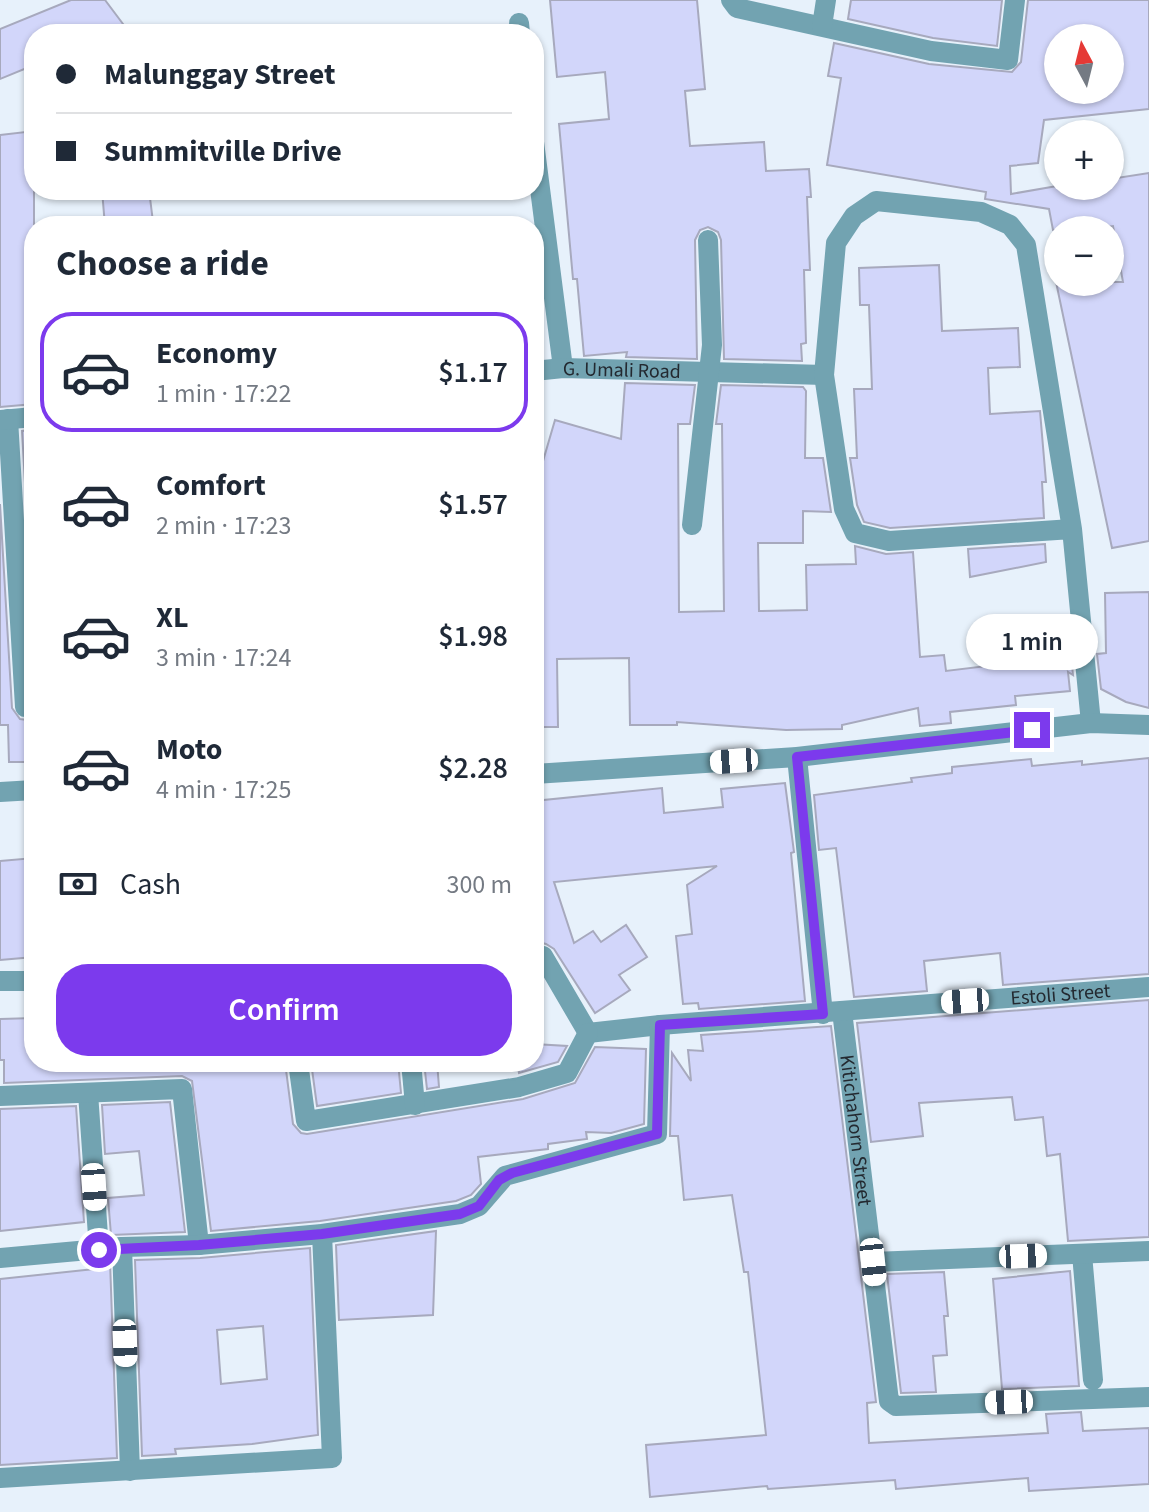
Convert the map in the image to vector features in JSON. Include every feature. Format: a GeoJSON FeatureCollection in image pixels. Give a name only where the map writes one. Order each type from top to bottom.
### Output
{"type":"FeatureCollection","features":[{"type":"Feature","properties":{"kind":"street"},"geometry":{"type":"LineString","coordinates":[[731,0],[737,8],[931,51],[1008,60],[1015,0]]}},
{"type":"Feature","properties":{"kind":"street"},"geometry":{"type":"LineString","coordinates":[[822,26],[826,0]]}},
{"type":"Feature","properties":{"kind":"street"},"geometry":{"type":"LineString","coordinates":[[1072,529],[889,541],[855,533],[844,509],[824,375],[836,243],[854,216],[876,201],[981,212],[1010,225],[1026,245],[1072,529],[1091,723]]}},
{"type":"Feature","properties":{"kind":"street"},"geometry":{"type":"LineString","coordinates":[[544,220],[563,368]]}},
{"type":"Feature","properties":{"kind":"street"},"geometry":{"type":"LineString","coordinates":[[692,525],[713,334],[708,240]]}},
{"type":"Feature","properties":{"kind":"street","name":"G. Umali Road"},"geometry":{"type":"LineString","coordinates":[[544,370],[824,375]]}},
{"type":"Feature","properties":{"kind":"street"},"geometry":{"type":"LineString","coordinates":[[24,418],[4,420],[24,693]]}},
{"type":"Feature","properties":{"kind":"street"},"geometry":{"type":"LineString","coordinates":[[544,773],[797,757],[1091,723],[1149,725]]}},
{"type":"Feature","properties":{"kind":"street","name":"Kitichahorn Street"},"geometry":{"type":"LineString","coordinates":[[797,757],[832,1012],[873,1262],[889,1401],[896,1406],[1149,1397]]}},
{"type":"Feature","properties":{"kind":"street"},"geometry":{"type":"LineString","coordinates":[[0,792],[24,791]]}},
{"type":"Feature","properties":{"kind":"street"},"geometry":{"type":"LineString","coordinates":[[299,1072],[306,1121],[519,1087],[567,1073],[588,1033],[544,958]]}},
{"type":"Feature","properties":{"kind":"street"},"geometry":{"type":"LineString","coordinates":[[0,981],[24,981]]}},
{"type":"Feature","properties":{"kind":"street","name":"Estoli Street"},"geometry":{"type":"LineString","coordinates":[[588,1033],[1149,987]]}},
{"type":"Feature","properties":{"kind":"street"},"geometry":{"type":"LineString","coordinates":[[0,1258],[322,1234],[460,1214],[479,1206],[499,1180],[512,1173],[657,1134],[660,1025]]}},
{"type":"Feature","properties":{"kind":"street"},"geometry":{"type":"LineString","coordinates":[[412,1072],[415,1105]]}},
{"type":"Feature","properties":{"kind":"street"},"geometry":{"type":"LineString","coordinates":[[0,1096],[182,1089],[199,1245]]}},
{"type":"Feature","properties":{"kind":"street"},"geometry":{"type":"LineString","coordinates":[[88,1093],[99,1250]]}},
{"type":"Feature","properties":{"kind":"street"},"geometry":{"type":"LineString","coordinates":[[0,1478],[332,1458],[322,1234]]}},
{"type":"Feature","properties":{"kind":"street"},"geometry":{"type":"LineString","coordinates":[[122,1247],[130,1471]]}},
{"type":"Feature","properties":{"kind":"street"},"geometry":{"type":"LineString","coordinates":[[873,1262],[1149,1251]]}},
{"type":"Feature","properties":{"kind":"street"},"geometry":{"type":"LineString","coordinates":[[1082,1254],[1093,1380]]}},
{"type":"Feature","properties":{"kind":"building"},"geometry":{"type":"Polygon","coordinates":[[[71,0],[105,0],[123,24],[24,24],[24,69],[0,79],[0,29],[71,0]]]}},
{"type":"Feature","properties":{"kind":"building"},"geometry":{"type":"Polygon","coordinates":[[[550,0],[697,0],[705,89],[685,91],[690,146],[764,142],[766,171],[809,169],[810,270],[804,270],[806,343],[801,344],[802,361],[724,359],[721,240],[718,232],[708,227],[700,230],[695,240],[697,359],[626,357],[627,352],[584,356],[577,279],[573,279],[559,124],[609,119],[605,72],[557,77],[550,0]]]}},
{"type":"Feature","properties":{"kind":"building"},"geometry":{"type":"Polygon","coordinates":[[[851,0],[1002,0],[997,46],[933,38],[848,19],[851,0]]]}},
{"type":"Feature","properties":{"kind":"building"},"geometry":{"type":"Polygon","coordinates":[[[1028,0],[1149,0],[1149,109],[1044,120],[1038,163],[1010,166],[1011,194],[1044,188],[1044,200],[1124,200],[1124,177],[1149,173],[1149,541],[1112,548],[1059,296],[1124,296],[1124,216],[1050,216],[1049,209],[985,199],[986,192],[827,165],[841,78],[828,76],[834,43],[929,64],[1012,72],[1021,62],[1028,0]]]}},
{"type":"Feature","properties":{"kind":"building"},"geometry":{"type":"Polygon","coordinates":[[[24,132],[24,200],[34,200],[34,216],[24,216],[24,405],[0,407],[0,135],[24,132]]]}},
{"type":"Feature","properties":{"kind":"building"},"geometry":{"type":"Polygon","coordinates":[[[103,200],[150,200],[152,216],[104,216],[103,200]]]}},
{"type":"Feature","properties":{"kind":"building"},"geometry":{"type":"Polygon","coordinates":[[[939,265],[942,331],[1018,328],[1020,367],[988,368],[990,414],[1040,411],[1046,482],[1042,482],[1044,518],[890,528],[864,522],[857,505],[850,458],[857,458],[854,389],[872,389],[869,305],[860,305],[859,268],[939,265]]]}},
{"type":"Feature","properties":{"kind":"building"},"geometry":{"type":"Polygon","coordinates":[[[625,383],[695,385],[690,424],[678,424],[679,612],[724,611],[722,424],[716,424],[721,385],[803,387],[806,391],[805,458],[823,458],[831,512],[803,511],[803,543],[758,543],[759,611],[807,610],[806,565],[856,564],[855,546],[886,554],[913,552],[920,657],[944,655],[946,671],[1071,656],[1073,675],[1068,672],[1070,691],[1015,696],[1016,705],[950,712],[951,723],[920,726],[918,708],[842,725],[842,729],[786,730],[677,722],[677,725],[630,725],[629,658],[557,659],[558,727],[544,727],[544,458],[555,420],[621,439],[625,383]]]}},
{"type":"Feature","properties":{"kind":"building"},"geometry":{"type":"Polygon","coordinates":[[[0,504],[12,708],[24,720],[24,762],[9,762],[8,725],[0,725],[0,504]]]}},
{"type":"Feature","properties":{"kind":"building"},"geometry":{"type":"Polygon","coordinates":[[[1045,544],[1046,562],[970,577],[968,549],[1045,544]]]}},
{"type":"Feature","properties":{"kind":"building"},"geometry":{"type":"Polygon","coordinates":[[[1149,592],[1149,708],[1126,702],[1101,689],[1097,654],[1106,653],[1105,593],[1149,592]]]}},
{"type":"Feature","properties":{"kind":"building"},"geometry":{"type":"Polygon","coordinates":[[[1149,758],[1149,974],[1003,985],[1000,953],[924,961],[927,991],[854,997],[836,848],[819,850],[814,795],[912,782],[911,778],[952,773],[952,767],[1031,759],[1032,766],[1082,761],[1082,765],[1149,758]]]}},
{"type":"Feature","properties":{"kind":"building"},"geometry":{"type":"Polygon","coordinates":[[[785,783],[794,852],[791,853],[805,1001],[699,1009],[698,1003],[683,1004],[676,936],[692,934],[687,885],[717,866],[554,882],[574,943],[593,931],[601,942],[626,925],[647,957],[619,975],[630,990],[595,1013],[554,949],[544,944],[544,800],[662,788],[664,813],[723,807],[721,789],[785,783]]]}},
{"type":"Feature","properties":{"kind":"building"},"geometry":{"type":"Polygon","coordinates":[[[24,859],[24,958],[0,960],[0,861],[24,859]]]}},
{"type":"Feature","properties":{"kind":"building"},"geometry":{"type":"Polygon","coordinates":[[[1149,1000],[1149,1237],[1068,1241],[1060,1154],[1047,1156],[1043,1117],[1015,1120],[1012,1097],[919,1103],[923,1136],[871,1142],[857,1023],[1149,1000]]]}},
{"type":"Feature","properties":{"kind":"building"},"geometry":{"type":"Polygon","coordinates":[[[24,1018],[24,1072],[286,1072],[293,1124],[301,1133],[307,1134],[523,1099],[575,1083],[595,1047],[646,1049],[644,1124],[611,1133],[586,1132],[587,1139],[548,1144],[548,1149],[478,1157],[481,1184],[471,1195],[456,1201],[320,1221],[211,1231],[192,1081],[182,1076],[4,1083],[4,1060],[0,1060],[0,1019],[24,1018]]]}},
{"type":"Feature","properties":{"kind":"building"},"geometry":{"type":"Polygon","coordinates":[[[831,1026],[876,1402],[867,1403],[869,1443],[1048,1433],[1046,1414],[1081,1412],[1083,1431],[1149,1428],[1149,1484],[1029,1491],[1028,1478],[896,1489],[895,1480],[768,1489],[767,1486],[650,1497],[646,1445],[766,1435],[748,1272],[744,1272],[732,1195],[684,1200],[678,1136],[670,1136],[672,1053],[691,1081],[688,1050],[703,1051],[701,1035],[831,1026]]]}},
{"type":"Feature","properties":{"kind":"building"},"geometry":{"type":"Polygon","coordinates":[[[544,1045],[567,1046],[558,1062],[544,1066],[544,1045]]]}},
{"type":"Feature","properties":{"kind":"building"},"geometry":{"type":"Polygon","coordinates":[[[312,1072],[399,1072],[401,1093],[317,1106],[312,1072]]]}},
{"type":"Feature","properties":{"kind":"building"},"geometry":{"type":"Polygon","coordinates":[[[425,1072],[438,1072],[439,1087],[427,1089],[425,1072]]]}},
{"type":"Feature","properties":{"kind":"building"},"geometry":{"type":"Polygon","coordinates":[[[170,1102],[185,1232],[111,1235],[108,1198],[144,1195],[139,1151],[105,1154],[102,1105],[170,1102]]]}},
{"type":"Feature","properties":{"kind":"building"},"geometry":{"type":"Polygon","coordinates":[[[76,1106],[84,1222],[0,1231],[0,1109],[76,1106]]]}},
{"type":"Feature","properties":{"kind":"building"},"geometry":{"type":"Polygon","coordinates":[[[436,1231],[433,1315],[339,1320],[336,1245],[436,1231]]]}},
{"type":"Feature","properties":{"kind":"building"},"geometry":{"type":"Polygon","coordinates":[[[310,1248],[318,1435],[252,1444],[175,1449],[176,1454],[142,1456],[135,1260],[200,1258],[310,1248]],[[263,1326],[217,1330],[221,1384],[267,1379],[263,1326]]]}},
{"type":"Feature","properties":{"kind":"building"},"geometry":{"type":"Polygon","coordinates":[[[110,1261],[117,1458],[0,1465],[0,1279],[104,1268],[104,1262],[110,1261]]]}},
{"type":"Feature","properties":{"kind":"building"},"geometry":{"type":"Polygon","coordinates":[[[1070,1271],[1079,1386],[1002,1389],[993,1279],[1070,1271]]]}},
{"type":"Feature","properties":{"kind":"building"},"geometry":{"type":"Polygon","coordinates":[[[944,1272],[948,1316],[944,1316],[947,1355],[933,1356],[936,1392],[901,1393],[887,1274],[944,1272]]]}},
{"type":"Feature","properties":{"kind":"route"},"geometry":{"type":"LineString","coordinates":[[99,1250],[322,1234],[460,1214],[479,1206],[499,1180],[512,1173],[657,1134],[660,1025],[823,1014],[797,757],[1032,730]]}}]}
